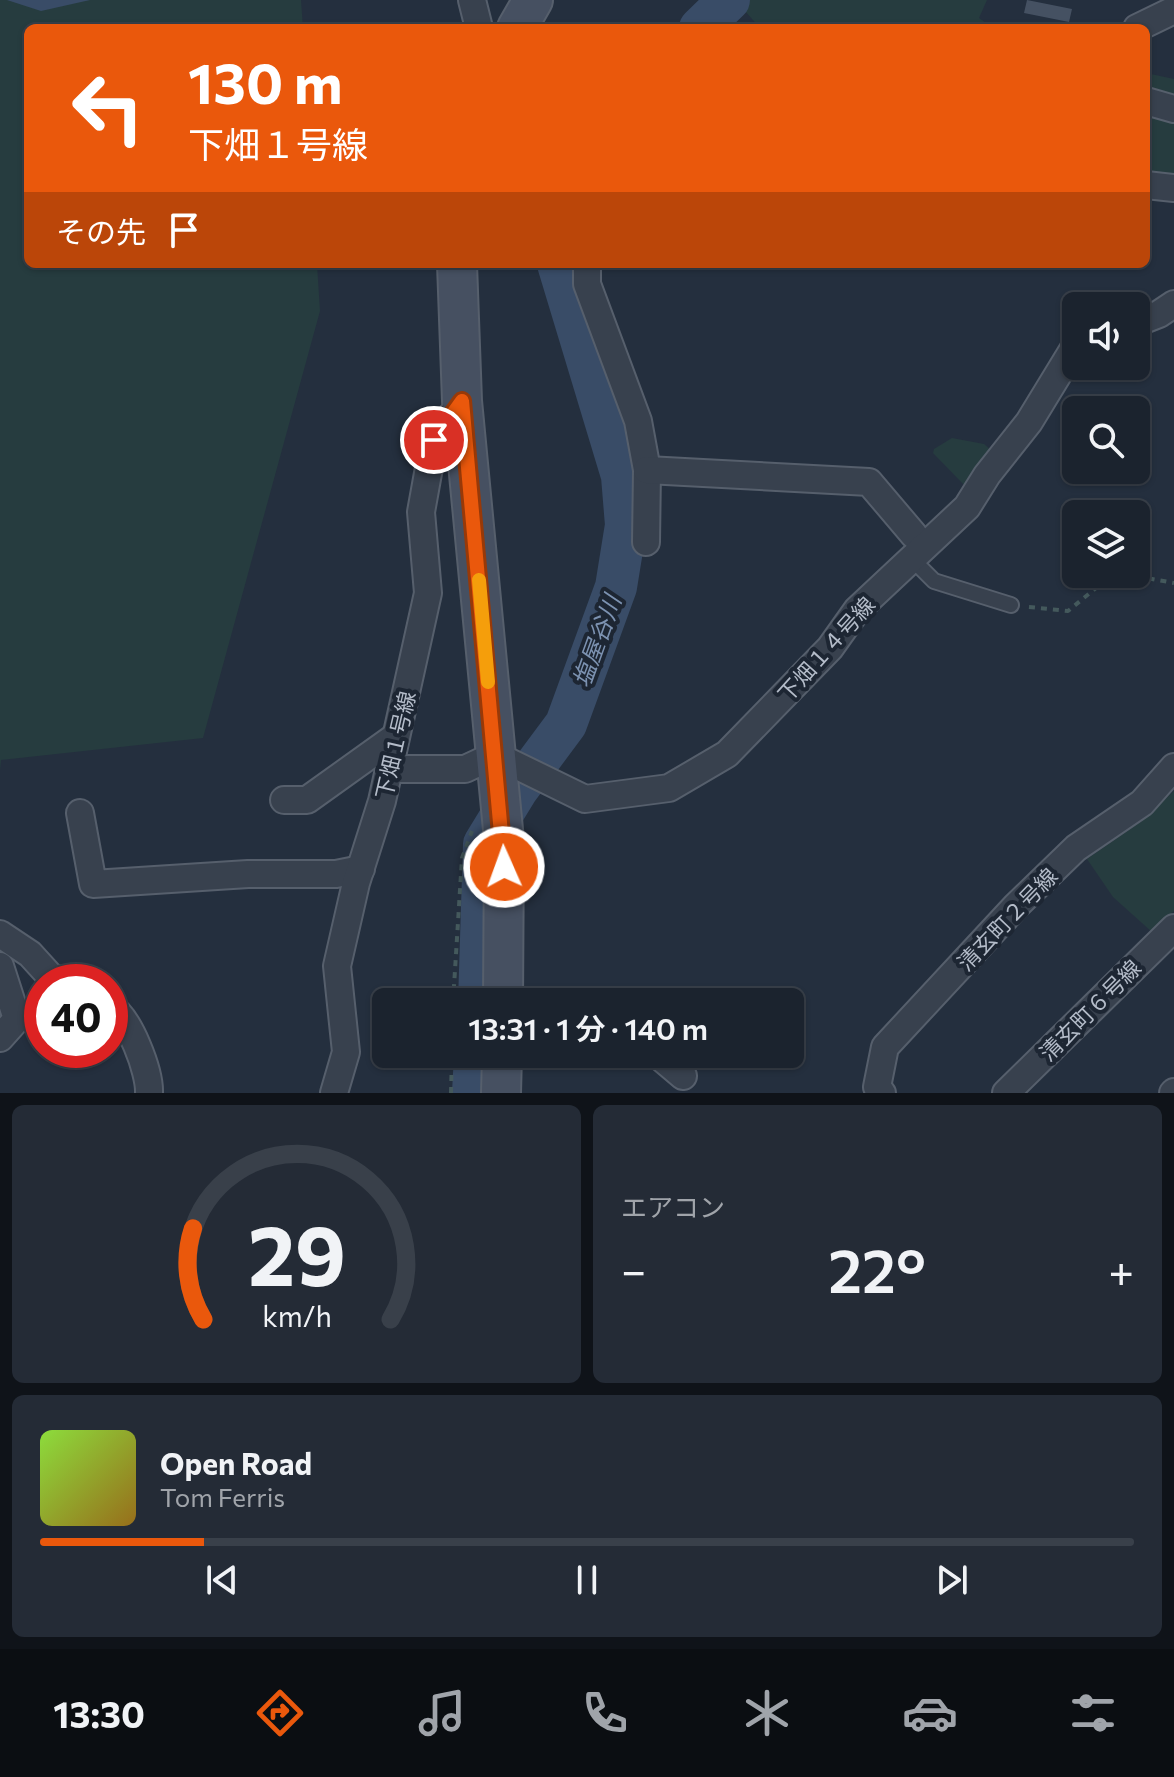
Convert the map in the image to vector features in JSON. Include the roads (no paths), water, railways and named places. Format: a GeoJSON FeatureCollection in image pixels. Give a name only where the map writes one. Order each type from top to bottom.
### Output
{"type":"FeatureCollection","features":[{"type":"Feature","properties":{"kind":"street"},"geometry":{"type":"LineString","coordinates":[[472,0],[478,24]]}},
{"type":"Feature","properties":{"kind":"street"},"geometry":{"type":"LineString","coordinates":[[519,24],[533,0]]}},
{"type":"Feature","properties":{"kind":"street"},"geometry":{"type":"LineString","coordinates":[[1145,24],[1174,10]]}},
{"type":"Feature","properties":{"kind":"street"},"geometry":{"type":"LineString","coordinates":[[1150,102],[1174,109]]}},
{"type":"Feature","properties":{"kind":"street"},"geometry":{"type":"LineString","coordinates":[[1150,185],[1174,188]]}},
{"type":"Feature","properties":{"kind":"street"},"geometry":{"type":"LineString","coordinates":[[457,268],[462,401],[502,770],[503,988]]}},
{"type":"Feature","properties":{"kind":"street"},"geometry":{"type":"LineString","coordinates":[[587,268],[587,284],[626,384],[647,470],[646,542]]}},
{"type":"Feature","properties":{"kind":"street"},"geometry":{"type":"LineString","coordinates":[[1150,318],[1174,304]]}},
{"type":"Feature","properties":{"kind":"street","name":"下畑１４号線"},"geometry":{"type":"LineString","coordinates":[[502,770],[540,777],[585,799],[669,788],[716,761],[758,726],[830,648],[857,610],[913,547],[967,507],[987,475],[1029,422],[1062,368]]}},
{"type":"Feature","properties":{"kind":"street","name":"下畑１号線"},"geometry":{"type":"LineString","coordinates":[[334,1093],[346,1052],[337,966],[389,769],[428,593],[421,512],[434,440],[462,401]]}},
{"type":"Feature","properties":{"kind":"street"},"geometry":{"type":"LineString","coordinates":[[647,470],[869,482],[913,547]]}},
{"type":"Feature","properties":{"kind":"street"},"geometry":{"type":"LineString","coordinates":[[284,800],[307,800],[395,737]]}},
{"type":"Feature","properties":{"kind":"street","name":"清玄町２号線"},"geometry":{"type":"LineString","coordinates":[[882,1093],[877,1087],[885,1047],[1016,906],[1076,848],[1142,803],[1174,767]]}},
{"type":"Feature","properties":{"kind":"street"},"geometry":{"type":"LineString","coordinates":[[389,769],[502,770]]}},
{"type":"Feature","properties":{"kind":"street"},"geometry":{"type":"LineString","coordinates":[[80,813],[93,884],[248,874],[336,874],[361,869]]}},
{"type":"Feature","properties":{"kind":"street","name":"清玄町６号線"},"geometry":{"type":"LineString","coordinates":[[1006,1093],[1174,928]]}},
{"type":"Feature","properties":{"kind":"street"},"geometry":{"type":"LineString","coordinates":[[0,934],[39,964]]}},
{"type":"Feature","properties":{"kind":"street"},"geometry":{"type":"LineString","coordinates":[[0,966],[17,1019],[0,1038]]}},
{"type":"Feature","properties":{"kind":"street"},"geometry":{"type":"LineString","coordinates":[[128,1028],[150,1082],[149,1093]]}},
{"type":"Feature","properties":{"kind":"street"},"geometry":{"type":"LineString","coordinates":[[501,1093],[502,1068]]}},
{"type":"Feature","properties":{"kind":"street"},"geometry":{"type":"LineString","coordinates":[[674,1068],[683,1076]]}},
{"type":"Feature","properties":{"kind":"lane"},"geometry":{"type":"LineString","coordinates":[[913,547],[934,581],[1011,605]]}},
{"type":"Feature","properties":{"kind":"water"},"geometry":{"type":"Polygon","coordinates":[[[7,0],[90,0],[41,11],[7,0]]]}},
{"type":"Feature","properties":{"kind":"waterway","name":"塩屋谷川"},"geometry":{"type":"LineString","coordinates":[[704,24],[729,0]]}},
{"type":"Feature","properties":{"kind":"waterway","name":"塩屋谷川"},"geometry":{"type":"LineString","coordinates":[[479,988],[484,844],[517,790],[566,724],[616,587],[626,525],[622,476],[559,268]]}},
{"type":"Feature","properties":{"kind":"waterway","name":"塩屋谷川"},"geometry":{"type":"LineString","coordinates":[[473,1093],[474,1068]]}}]}
